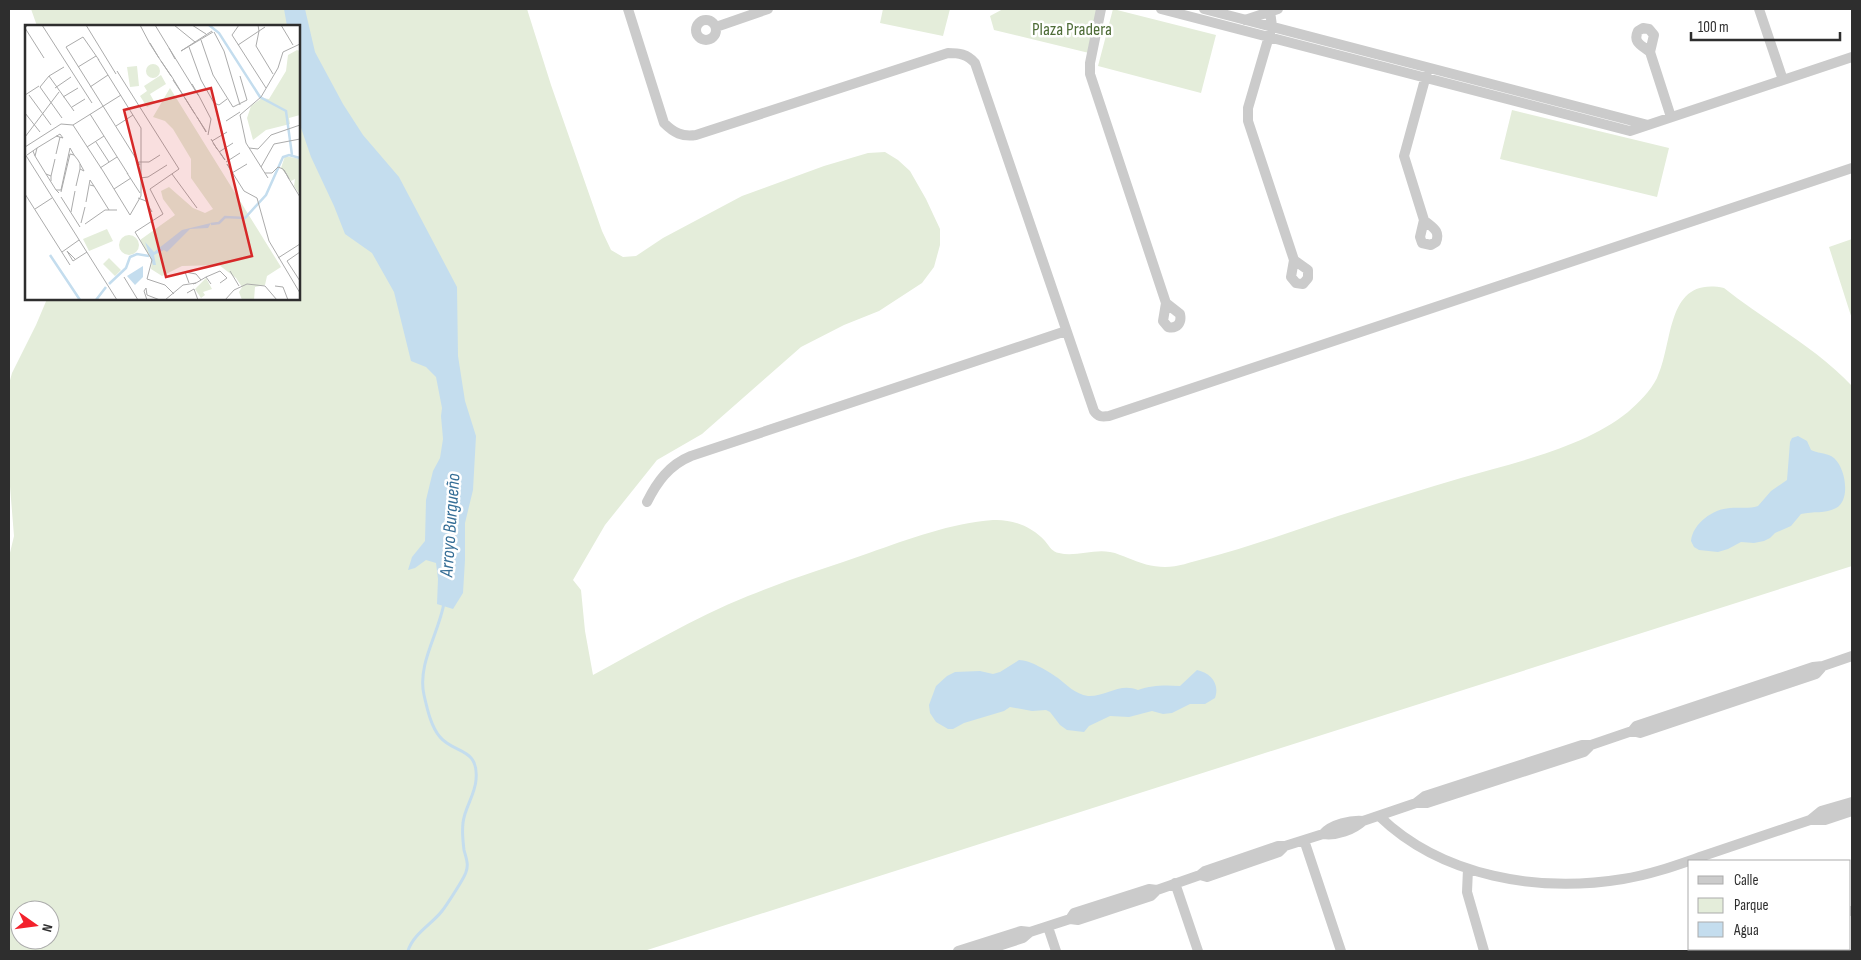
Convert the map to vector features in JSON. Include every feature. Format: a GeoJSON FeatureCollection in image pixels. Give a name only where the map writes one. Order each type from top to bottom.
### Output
{"type":"FeatureCollection","features":[{"type":"Feature","properties":{"kind":"street"},"geometry":{"type":"LineString","coordinates":[[628,9],[664,123],[671,129],[686,136],[696,135],[948,53],[964,54],[970,58],[975,63],[1066,331],[1097,415],[1109,416],[1852,168]]}},
{"type":"Feature","properties":{"kind":"street"},"geometry":{"type":"LineString","coordinates":[[716,27],[768,9]]}},
{"type":"Feature","properties":{"kind":"street"},"geometry":{"type":"LineString","coordinates":[[1102,9],[1090,63],[1090,74],[1166,304]]}},
{"type":"Feature","properties":{"kind":"street"},"geometry":{"type":"LineString","coordinates":[[1161,9],[1630,131],[1852,57]]}},
{"type":"Feature","properties":{"kind":"street"},"geometry":{"type":"LineString","coordinates":[[1204,9],[1649,125]]}},
{"type":"Feature","properties":{"kind":"street"},"geometry":{"type":"LineString","coordinates":[[1759,9],[1783,80]]}},
{"type":"Feature","properties":{"kind":"street"},"geometry":{"type":"LineString","coordinates":[[1226,26],[1274,10],[1272,26],[1248,108],[1248,121],[1294,260]]}},
{"type":"Feature","properties":{"kind":"street"},"geometry":{"type":"LineString","coordinates":[[1650,52],[1671,117]]}},
{"type":"Feature","properties":{"kind":"street"},"geometry":{"type":"LineString","coordinates":[[1424,220],[1404,156],[1428,67]]}},
{"type":"Feature","properties":{"kind":"street"},"geometry":{"type":"LineString","coordinates":[[647,502],[652,490],[667,471],[681,460],[1066,331]]}},
{"type":"Feature","properties":{"kind":"street"},"geometry":{"type":"LineString","coordinates":[[958,951],[1021,931],[1030,932],[1048,927],[1070,919],[1074,913],[1149,889],[1157,890],[1200,875],[1205,870],[1278,846],[1285,846],[1323,834],[1328,829],[1355,820],[1363,821],[1416,802],[1427,803],[1483,781],[1584,752],[1591,745],[1632,731],[1640,733],[1813,667],[1823,666],[1852,656]]}},
{"type":"Feature","properties":{"kind":"street"},"geometry":{"type":"LineString","coordinates":[[1692,860],[1810,820],[1821,812],[1852,802]]}},
{"type":"Feature","properties":{"kind":"street"},"geometry":{"type":"LineString","coordinates":[[1810,820],[1825,820],[1852,811]]}},
{"type":"Feature","properties":{"kind":"street"},"geometry":{"type":"LineString","coordinates":[[1379,816],[1395,831],[1410,841],[1468,869],[1521,881],[1545,883],[1598,882],[1624,879],[1688,862]]}},
{"type":"Feature","properties":{"kind":"street"},"geometry":{"type":"LineString","coordinates":[[1304,840],[1341,951]]}},
{"type":"Feature","properties":{"kind":"street"},"geometry":{"type":"LineString","coordinates":[[1468,869],[1467,892],[1484,951]]}},
{"type":"Feature","properties":{"kind":"street"},"geometry":{"type":"LineString","coordinates":[[1175,884],[1198,951]]}},
{"type":"Feature","properties":{"kind":"street"},"geometry":{"type":"LineString","coordinates":[[1048,927],[1056,951]]}},
{"type":"Feature","properties":{"kind":"street"},"geometry":{"type":"LineString","coordinates":[[984,951],[1023,938],[1030,932]]}},
{"type":"Feature","properties":{"kind":"green space"},"geometry":{"type":"Polygon","coordinates":[[[31,9],[527,9],[551,85],[602,231],[611,250],[623,257],[636,256],[663,238],[742,196],[824,166],[868,153],[885,152],[910,171],[940,229],[940,245],[934,267],[922,283],[879,311],[844,325],[801,347],[702,434],[657,460],[605,525],[573,580],[581,590],[585,631],[593,675],[688,624],[748,596],[899,542],[962,524],[993,520],[1008,521],[1028,528],[1057,552],[1071,554],[1104,551],[1151,565],[1175,566],[1271,539],[1338,516],[1526,460],[1591,435],[1628,412],[1644,397],[1657,378],[1675,315],[1681,302],[1691,292],[1705,287],[1724,288],[1806,346],[1852,386],[1852,566],[644,951],[9,951],[9,557],[14,536],[9,474],[9,384],[12,373],[47,300],[300,300],[300,25],[37,25],[31,9]]]}},
{"type":"Feature","properties":{"kind":"green space"},"geometry":{"type":"Polygon","coordinates":[[[883,9],[950,9],[943,36],[880,23],[883,9]]]}},
{"type":"Feature","properties":{"kind":"green space","name":"Plaza Pradera"},"geometry":{"type":"Polygon","coordinates":[[[1003,9],[1098,9],[1089,53],[994,30],[990,16],[1003,9]]]}},
{"type":"Feature","properties":{"kind":"green space"},"geometry":{"type":"Polygon","coordinates":[[[1113,9],[1216,35],[1201,93],[1098,66],[1113,9]]]}},
{"type":"Feature","properties":{"kind":"green space"},"geometry":{"type":"Polygon","coordinates":[[[1512,110],[1669,148],[1657,197],[1500,159],[1512,110]]]}},
{"type":"Feature","properties":{"kind":"green space"},"geometry":{"type":"Polygon","coordinates":[[[1852,239],[1852,319],[1829,247],[1852,239]]]}},
{"type":"Feature","properties":{"kind":"water"},"geometry":{"type":"Polygon","coordinates":[[[284,9],[305,9],[315,52],[343,104],[363,135],[399,177],[457,287],[458,356],[465,401],[476,436],[473,490],[465,523],[463,593],[453,609],[437,604],[438,579],[436,563],[426,560],[415,568],[408,570],[412,557],[425,541],[426,500],[433,471],[440,458],[443,439],[442,408],[436,377],[426,367],[411,361],[394,292],[372,253],[345,234],[311,157],[300,125],[300,25],[287,25],[284,9]]]}},
{"type":"Feature","properties":{"kind":"water"},"geometry":{"type":"Polygon","coordinates":[[[1798,436],[1807,441],[1811,450],[1831,456],[1840,466],[1845,482],[1844,497],[1841,504],[1828,511],[1801,514],[1791,526],[1775,533],[1764,541],[1754,543],[1741,542],[1718,552],[1699,550],[1694,547],[1691,541],[1693,534],[1705,518],[1724,509],[1758,506],[1771,491],[1787,480],[1790,442],[1792,438],[1798,436]]]}},
{"type":"Feature","properties":{"kind":"water"},"geometry":{"type":"Polygon","coordinates":[[[1019,660],[1039,666],[1075,691],[1088,696],[1125,688],[1138,690],[1159,686],[1180,686],[1197,670],[1210,676],[1215,684],[1216,693],[1215,698],[1205,704],[1190,704],[1172,713],[1163,714],[1152,711],[1129,717],[1110,716],[1089,726],[1084,732],[1067,730],[1046,710],[1032,711],[1010,707],[1004,711],[964,723],[953,729],[948,729],[936,722],[930,713],[929,705],[936,686],[947,676],[955,672],[980,671],[993,674],[1000,672],[1019,660]]]}},
{"type":"Feature","properties":{"kind":"waterway","name":"Arroyo Burgueño"},"geometry":{"type":"LineString","coordinates":[[408,951],[414,939],[444,908],[466,872],[467,861],[463,826],[465,812],[472,797],[476,780],[476,769],[470,756],[446,742],[437,733],[424,695],[423,672],[444,603]]}}]}
